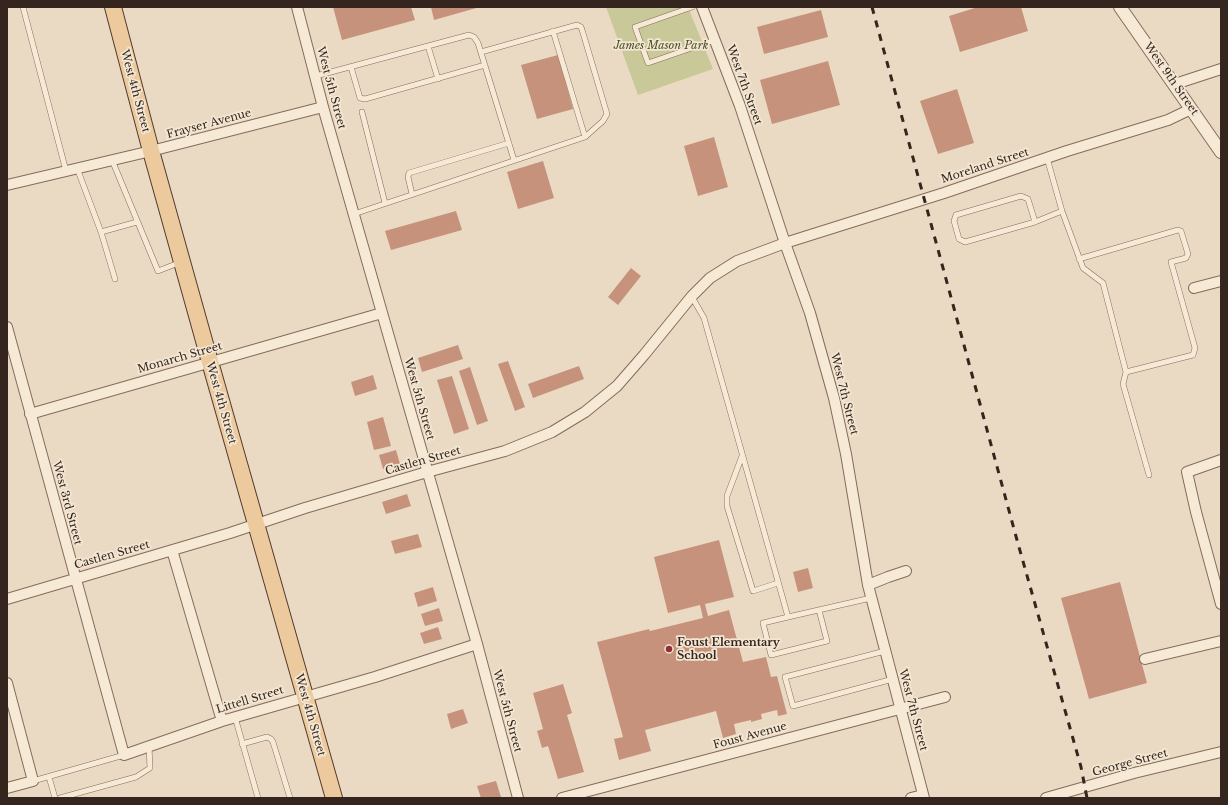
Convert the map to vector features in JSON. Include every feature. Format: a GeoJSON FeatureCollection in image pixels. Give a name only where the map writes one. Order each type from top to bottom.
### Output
{"type":"FeatureCollection","features":[{"type":"Feature","properties":{"kind":"main road","name":"West 4th Street"},"geometry":{"type":"LineString","coordinates":[[113,7],[182,262],[334,798]]}},
{"type":"Feature","properties":{"kind":"street","name":"West 5th Street"},"geometry":{"type":"LineString","coordinates":[[298,7],[354,214],[477,644],[518,798]]}},
{"type":"Feature","properties":{"kind":"street","name":"West 7th Street"},"geometry":{"type":"LineString","coordinates":[[702,7],[740,106],[784,243],[810,313],[834,398],[846,454],[868,585],[923,796]]}},
{"type":"Feature","properties":{"kind":"street","name":"West 9th Street"},"geometry":{"type":"LineString","coordinates":[[1120,7],[1221,152]]}},
{"type":"Feature","properties":{"kind":"street"},"geometry":{"type":"LineString","coordinates":[[1174,84],[1221,69]]}},
{"type":"Feature","properties":{"kind":"street","name":"Frayser Avenue"},"geometry":{"type":"LineString","coordinates":[[7,185],[151,151],[324,107]]}},
{"type":"Feature","properties":{"kind":"street","name":"Moreland Street"},"geometry":{"type":"LineString","coordinates":[[784,243],[1168,120],[1191,109]]}},
{"type":"Feature","properties":{"kind":"street","name":"Castlen Street"},"geometry":{"type":"LineString","coordinates":[[7,599],[230,533],[256,523],[427,472],[505,451],[552,432],[585,412],[616,386],[644,355],[692,296],[710,278],[737,261],[784,243]]}},
{"type":"Feature","properties":{"kind":"street"},"geometry":{"type":"LineString","coordinates":[[1194,288],[1221,281]]}},
{"type":"Feature","properties":{"kind":"street","name":"Monarch Street"},"geometry":{"type":"LineString","coordinates":[[30,414],[382,313]]}},
{"type":"Feature","properties":{"kind":"street","name":"West 3rd Street"},"geometry":{"type":"LineString","coordinates":[[7,327],[124,755]]}},
{"type":"Feature","properties":{"kind":"street"},"geometry":{"type":"LineString","coordinates":[[1221,460],[1187,472],[1196,512],[1221,604]]}},
{"type":"Feature","properties":{"kind":"street"},"geometry":{"type":"LineString","coordinates":[[172,550],[222,721]]}},
{"type":"Feature","properties":{"kind":"street"},"geometry":{"type":"LineString","coordinates":[[868,585],[906,571]]}},
{"type":"Feature","properties":{"kind":"street"},"geometry":{"type":"LineString","coordinates":[[1145,659],[1221,641]]}},
{"type":"Feature","properties":{"kind":"street","name":"Littell Street"},"geometry":{"type":"LineString","coordinates":[[124,755],[222,721],[375,677],[477,644]]}},
{"type":"Feature","properties":{"kind":"street"},"geometry":{"type":"LineString","coordinates":[[7,683],[33,781],[7,788]]}},
{"type":"Feature","properties":{"kind":"street","name":"Foust Avenue"},"geometry":{"type":"LineString","coordinates":[[562,798],[945,697]]}},
{"type":"Feature","properties":{"kind":"street","name":"George Street"},"geometry":{"type":"LineString","coordinates":[[1046,798],[1221,752]]}},
{"type":"Feature","properties":{"kind":"street"},"geometry":{"type":"LineString","coordinates":[[911,798],[923,796]]}},
{"type":"Feature","properties":{"kind":"lane"},"geometry":{"type":"LineString","coordinates":[[23,7],[66,171]]}},
{"type":"Feature","properties":{"kind":"lane"},"geometry":{"type":"LineString","coordinates":[[692,7],[635,27],[648,64],[714,40]]}},
{"type":"Feature","properties":{"kind":"lane"},"geometry":{"type":"LineString","coordinates":[[354,214],[585,137],[603,121],[607,114],[580,27],[576,25],[481,52]]}},
{"type":"Feature","properties":{"kind":"lane"},"geometry":{"type":"LineString","coordinates":[[553,31],[585,137]]}},
{"type":"Feature","properties":{"kind":"lane"},"geometry":{"type":"LineString","coordinates":[[316,76],[469,35],[474,37],[481,52],[514,160]]}},
{"type":"Feature","properties":{"kind":"lane"},"geometry":{"type":"LineString","coordinates":[[428,46],[438,79]]}},
{"type":"Feature","properties":{"kind":"lane"},"geometry":{"type":"LineString","coordinates":[[351,67],[360,98],[366,100],[484,65]]}},
{"type":"Feature","properties":{"kind":"lane"},"geometry":{"type":"LineString","coordinates":[[362,112],[385,203]]}},
{"type":"Feature","properties":{"kind":"lane"},"geometry":{"type":"LineString","coordinates":[[412,194],[408,177],[409,173],[509,143]]}},
{"type":"Feature","properties":{"kind":"lane"},"geometry":{"type":"LineString","coordinates":[[1047,158],[1062,210],[1083,268],[1103,283],[1126,372],[1123,384],[1149,475]]}},
{"type":"Feature","properties":{"kind":"lane"},"geometry":{"type":"LineString","coordinates":[[112,160],[158,271],[182,262]]}},
{"type":"Feature","properties":{"kind":"lane"},"geometry":{"type":"LineString","coordinates":[[77,168],[101,232],[115,279]]}},
{"type":"Feature","properties":{"kind":"lane"},"geometry":{"type":"LineString","coordinates":[[1035,222],[1028,198],[1021,196],[956,215],[954,221],[959,239],[965,242],[1035,222],[1062,210]]}},
{"type":"Feature","properties":{"kind":"lane"},"geometry":{"type":"LineString","coordinates":[[101,232],[137,222]]}},
{"type":"Feature","properties":{"kind":"lane"},"geometry":{"type":"LineString","coordinates":[[1079,259],[1178,230],[1181,231],[1188,254],[1186,258],[1171,262],[1195,348],[1193,355],[1126,372]]}},
{"type":"Feature","properties":{"kind":"lane"},"geometry":{"type":"LineString","coordinates":[[692,296],[704,318],[788,617]]}},
{"type":"Feature","properties":{"kind":"lane"},"geometry":{"type":"LineString","coordinates":[[742,455],[727,496],[727,506],[753,591],[778,583]]}},
{"type":"Feature","properties":{"kind":"lane"},"geometry":{"type":"LineString","coordinates":[[819,610],[827,641],[771,655],[763,623],[788,617],[871,598]]}},
{"type":"Feature","properties":{"kind":"lane"},"geometry":{"type":"LineString","coordinates":[[885,651],[785,677],[793,706],[893,679]]}},
{"type":"Feature","properties":{"kind":"lane"},"geometry":{"type":"LineString","coordinates":[[235,717],[258,798]]}},
{"type":"Feature","properties":{"kind":"lane"},"geometry":{"type":"LineString","coordinates":[[242,744],[267,737],[273,742],[290,798]]}},
{"type":"Feature","properties":{"kind":"lane"},"geometry":{"type":"LineString","coordinates":[[60,798],[136,777],[150,768],[149,746]]}},
{"type":"Feature","properties":{"kind":"lane"},"geometry":{"type":"LineString","coordinates":[[33,781],[124,755]]}},
{"type":"Feature","properties":{"kind":"lane"},"geometry":{"type":"LineString","coordinates":[[49,777],[55,798]]}},
{"type":"Feature","properties":{"kind":"green space","name":"James Mason Park"},"geometry":{"type":"Polygon","coordinates":[[[606,7],[688,7],[713,69],[638,95],[606,7]]]}},
{"type":"Feature","properties":{"kind":"building"},"geometry":{"type":"Polygon","coordinates":[[[333,7],[411,7],[415,20],[342,40],[333,7]]]}},
{"type":"Feature","properties":{"kind":"building"},"geometry":{"type":"Polygon","coordinates":[[[431,7],[480,7],[434,20],[431,7]]]}},
{"type":"Feature","properties":{"kind":"building"},"geometry":{"type":"Polygon","coordinates":[[[978,7],[1021,7],[1028,31],[960,52],[949,16],[978,7]]]}},
{"type":"Feature","properties":{"kind":"building"},"geometry":{"type":"Polygon","coordinates":[[[821,10],[828,37],[764,54],[757,27],[821,10]]]}},
{"type":"Feature","properties":{"kind":"building"},"geometry":{"type":"Polygon","coordinates":[[[558,55],[573,109],[537,119],[521,65],[558,55]]]}},
{"type":"Feature","properties":{"kind":"building"},"geometry":{"type":"Polygon","coordinates":[[[828,61],[840,105],[772,124],[760,80],[828,61]]]}},
{"type":"Feature","properties":{"kind":"building"},"geometry":{"type":"Polygon","coordinates":[[[957,89],[974,143],[938,154],[920,101],[957,89]]]}},
{"type":"Feature","properties":{"kind":"building"},"geometry":{"type":"Polygon","coordinates":[[[714,137],[728,187],[698,196],[684,146],[714,137]]]}},
{"type":"Feature","properties":{"kind":"building"},"geometry":{"type":"Polygon","coordinates":[[[543,161],[554,198],[518,209],[507,172],[543,161]]]}},
{"type":"Feature","properties":{"kind":"building"},"geometry":{"type":"Polygon","coordinates":[[[456,211],[462,230],[391,250],[385,231],[456,211]]]}},
{"type":"Feature","properties":{"kind":"building"},"geometry":{"type":"Polygon","coordinates":[[[631,268],[641,276],[618,305],[608,297],[631,268]]]}},
{"type":"Feature","properties":{"kind":"building"},"geometry":{"type":"Polygon","coordinates":[[[458,345],[463,359],[422,372],[418,358],[458,345]]]}},
{"type":"Feature","properties":{"kind":"building"},"geometry":{"type":"Polygon","coordinates":[[[508,361],[525,407],[515,411],[498,364],[508,361]]]}},
{"type":"Feature","properties":{"kind":"building"},"geometry":{"type":"Polygon","coordinates":[[[579,366],[584,379],[533,398],[528,384],[579,366]]]}},
{"type":"Feature","properties":{"kind":"building"},"geometry":{"type":"Polygon","coordinates":[[[470,367],[488,421],[477,425],[459,371],[470,367]]]}},
{"type":"Feature","properties":{"kind":"building"},"geometry":{"type":"Polygon","coordinates":[[[373,375],[377,389],[355,396],[351,382],[373,375]]]}},
{"type":"Feature","properties":{"kind":"building"},"geometry":{"type":"Polygon","coordinates":[[[452,376],[469,429],[454,434],[437,380],[452,376]]]}},
{"type":"Feature","properties":{"kind":"building"},"geometry":{"type":"Polygon","coordinates":[[[383,417],[391,446],[374,450],[367,422],[383,417]]]}},
{"type":"Feature","properties":{"kind":"building"},"geometry":{"type":"Polygon","coordinates":[[[396,450],[400,464],[383,469],[379,455],[396,450]]]}},
{"type":"Feature","properties":{"kind":"building"},"geometry":{"type":"Polygon","coordinates":[[[407,494],[411,506],[386,514],[382,502],[407,494]]]}},
{"type":"Feature","properties":{"kind":"building"},"geometry":{"type":"Polygon","coordinates":[[[418,534],[422,547],[395,554],[391,541],[418,534]]]}},
{"type":"Feature","properties":{"kind":"building","name":"Foust Elementary School"},"geometry":{"type":"Polygon","coordinates":[[[719,540],[734,597],[705,604],[708,616],[729,610],[743,662],[766,657],[771,677],[777,676],[787,714],[778,716],[777,710],[761,714],[762,719],[734,724],[736,734],[723,738],[716,711],[645,730],[651,751],[619,760],[614,739],[623,737],[597,642],[703,618],[700,605],[668,613],[654,557],[719,540]]]}},
{"type":"Feature","properties":{"kind":"building"},"geometry":{"type":"Polygon","coordinates":[[[808,568],[813,588],[798,592],[793,572],[808,568]]]}},
{"type":"Feature","properties":{"kind":"building"},"geometry":{"type":"Polygon","coordinates":[[[1120,582],[1147,683],[1089,699],[1061,598],[1120,582]]]}},
{"type":"Feature","properties":{"kind":"building"},"geometry":{"type":"Polygon","coordinates":[[[433,587],[437,601],[418,607],[414,593],[433,587]]]}},
{"type":"Feature","properties":{"kind":"building"},"geometry":{"type":"Polygon","coordinates":[[[439,608],[443,621],[425,626],[421,614],[439,608]]]}},
{"type":"Feature","properties":{"kind":"building"},"geometry":{"type":"Polygon","coordinates":[[[438,627],[442,639],[424,644],[420,633],[438,627]]]}},
{"type":"Feature","properties":{"kind":"building"},"geometry":{"type":"Polygon","coordinates":[[[563,684],[572,713],[567,715],[584,772],[558,779],[548,746],[542,748],[537,731],[543,729],[533,693],[563,684]]]}},
{"type":"Feature","properties":{"kind":"building"},"geometry":{"type":"Polygon","coordinates":[[[463,709],[468,723],[451,729],[447,714],[463,709]]]}},
{"type":"Feature","properties":{"kind":"building"},"geometry":{"type":"Polygon","coordinates":[[[496,781],[501,797],[481,798],[477,786],[496,781]]]}},
{"type":"Feature","properties":{"kind":"railway"},"geometry":{"type":"LineString","coordinates":[[872,7],[1017,540],[1081,767],[1087,798]]}},
{"type":"Feature","properties":{"kind":"place","name":"Foust Elementary School"},"geometry":{"type":"Point","coordinates":[669,649]}}]}
